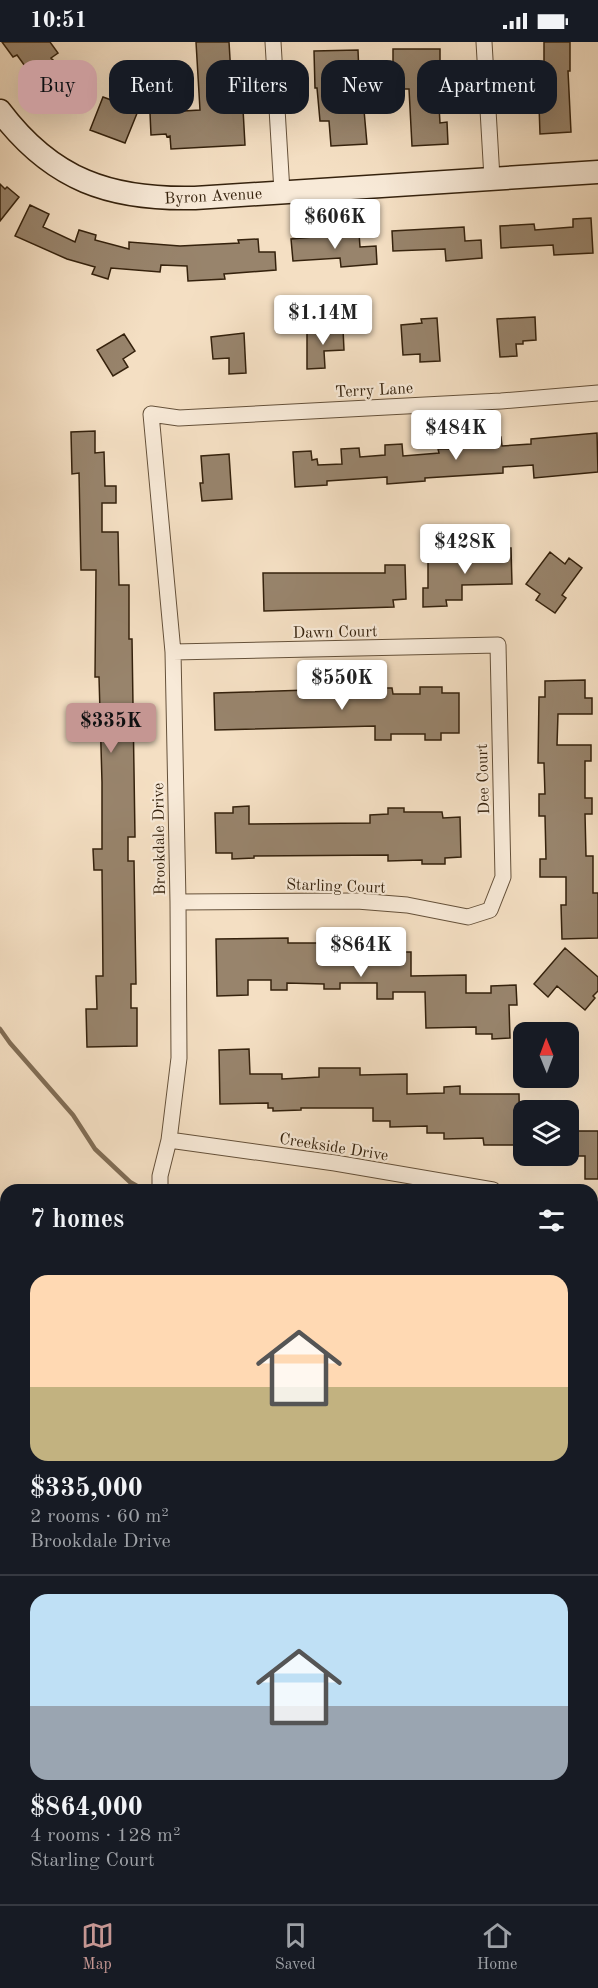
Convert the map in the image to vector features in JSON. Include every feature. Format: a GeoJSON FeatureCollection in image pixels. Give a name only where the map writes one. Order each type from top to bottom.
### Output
{"type":"FeatureCollection","features":[{"type":"Feature","properties":{"kind":"street"},"geometry":{"type":"LineString","coordinates":[[273,42],[282,192]]}},
{"type":"Feature","properties":{"kind":"street"},"geometry":{"type":"LineString","coordinates":[[484,42],[492,178]]}},
{"type":"Feature","properties":{"kind":"street","name":"Byron Avenue"},"geometry":{"type":"LineString","coordinates":[[0,111],[26,142],[85,181],[119,192],[162,198],[598,172]]}},
{"type":"Feature","properties":{"kind":"street","name":"Terry Lane"},"geometry":{"type":"LineString","coordinates":[[151,414],[179,418],[598,393]]}},
{"type":"Feature","properties":{"kind":"street","name":"Brookdale Drive"},"geometry":{"type":"LineString","coordinates":[[151,414],[173,652],[178,902],[179,1058],[169,1140],[160,1184]]}},
{"type":"Feature","properties":{"kind":"street","name":"Dawn Court"},"geometry":{"type":"LineString","coordinates":[[173,652],[498,645]]}},
{"type":"Feature","properties":{"kind":"street","name":"Dee Court"},"geometry":{"type":"LineString","coordinates":[[490,910],[503,877],[498,645]]}},
{"type":"Feature","properties":{"kind":"street","name":"Starling Court"},"geometry":{"type":"LineString","coordinates":[[178,902],[357,901],[407,906],[468,917],[490,910]]}},
{"type":"Feature","properties":{"kind":"street","name":"Creekside Drive"},"geometry":{"type":"LineString","coordinates":[[169,1140],[335,1163],[459,1184]]}},
{"type":"Feature","properties":{"kind":"building"},"geometry":{"type":"Polygon","coordinates":[[[2,42],[50,42],[58,53],[51,58],[53,60],[21,60],[17,55],[13,57],[2,42]]]}},
{"type":"Feature","properties":{"kind":"building"},"geometry":{"type":"Polygon","coordinates":[[[196,42],[229,42],[230,60],[206,60],[206,114],[243,114],[245,145],[171,149],[170,136],[151,135],[150,114],[194,114],[194,110],[200,110],[196,42]]]}},
{"type":"Feature","properties":{"kind":"building"},"geometry":{"type":"Polygon","coordinates":[[[544,42],[570,42],[570,71],[568,71],[571,132],[540,134],[539,114],[557,114],[557,60],[544,60],[544,42]]]}},
{"type":"Feature","properties":{"kind":"building"},"geometry":{"type":"Polygon","coordinates":[[[393,49],[440,49],[440,60],[417,60],[417,114],[439,114],[440,123],[447,122],[448,144],[412,146],[409,89],[405,89],[405,60],[393,60],[393,49]]]}},
{"type":"Feature","properties":{"kind":"building"},"geometry":{"type":"Polygon","coordinates":[[[358,50],[358,60],[321,60],[321,114],[364,114],[367,144],[331,146],[329,121],[320,121],[317,88],[315,88],[314,51],[358,50]]]}},
{"type":"Feature","properties":{"kind":"building"},"geometry":{"type":"Polygon","coordinates":[[[103,97],[109,99],[109,114],[137,114],[125,143],[90,130],[103,97]]]}},
{"type":"Feature","properties":{"kind":"building"},"geometry":{"type":"Polygon","coordinates":[[[0,184],[19,197],[0,221],[0,184]]]}},
{"type":"Feature","properties":{"kind":"building"},"geometry":{"type":"Polygon","coordinates":[[[30,205],[49,214],[43,227],[75,242],[79,230],[96,235],[95,240],[129,249],[129,242],[180,246],[239,243],[238,240],[258,239],[259,252],[275,252],[276,270],[224,274],[225,279],[188,281],[187,266],[161,265],[160,272],[111,268],[108,279],[92,274],[95,267],[67,259],[15,236],[30,205]]]}},
{"type":"Feature","properties":{"kind":"building"},"geometry":{"type":"Polygon","coordinates":[[[591,218],[593,253],[554,255],[553,245],[501,248],[500,226],[534,224],[535,230],[573,227],[573,219],[591,218]]]}},
{"type":"Feature","properties":{"kind":"building"},"geometry":{"type":"Polygon","coordinates":[[[464,227],[465,241],[481,240],[482,258],[446,261],[445,249],[393,251],[392,231],[464,227]]]}},
{"type":"Feature","properties":{"kind":"building"},"geometry":{"type":"Polygon","coordinates":[[[359,233],[360,247],[376,246],[377,264],[341,267],[340,258],[293,261],[291,239],[359,233]]]}},
{"type":"Feature","properties":{"kind":"building"},"geometry":{"type":"Polygon","coordinates":[[[535,317],[536,340],[516,344],[517,356],[500,357],[497,319],[535,317]]]}},
{"type":"Feature","properties":{"kind":"building"},"geometry":{"type":"Polygon","coordinates":[[[437,318],[440,361],[420,362],[420,354],[403,355],[401,325],[422,323],[421,319],[437,318]]]}},
{"type":"Feature","properties":{"kind":"building"},"geometry":{"type":"Polygon","coordinates":[[[343,329],[344,350],[324,351],[325,368],[307,369],[307,330],[343,329]]]}},
{"type":"Feature","properties":{"kind":"building"},"geometry":{"type":"Polygon","coordinates":[[[244,333],[246,373],[229,374],[229,358],[213,359],[211,337],[244,333]]]}},
{"type":"Feature","properties":{"kind":"building"},"geometry":{"type":"Polygon","coordinates":[[[124,334],[135,351],[123,359],[128,367],[113,376],[97,350],[124,334]]]}},
{"type":"Feature","properties":{"kind":"building"},"geometry":{"type":"Polygon","coordinates":[[[95,431],[95,453],[104,452],[105,486],[116,486],[116,503],[102,503],[102,532],[118,532],[119,585],[129,585],[135,837],[128,837],[128,861],[134,861],[136,984],[131,984],[131,1008],[137,1008],[137,1046],[87,1047],[86,1009],[97,1009],[96,976],[103,976],[102,870],[94,870],[93,849],[102,849],[102,782],[99,677],[95,677],[96,570],[81,570],[79,473],[72,474],[71,432],[95,431]]]}},
{"type":"Feature","properties":{"kind":"building"},"geometry":{"type":"Polygon","coordinates":[[[597,433],[598,472],[534,478],[533,465],[503,467],[503,473],[425,478],[425,481],[387,484],[387,477],[327,481],[327,485],[295,487],[293,452],[311,451],[312,460],[317,459],[318,465],[342,464],[341,449],[359,448],[360,457],[385,455],[385,445],[402,444],[403,456],[439,453],[438,449],[450,449],[449,444],[484,442],[483,438],[501,437],[502,446],[531,444],[531,439],[597,433]]]}},
{"type":"Feature","properties":{"kind":"building"},"geometry":{"type":"Polygon","coordinates":[[[229,454],[232,499],[202,501],[201,456],[229,454]]]}},
{"type":"Feature","properties":{"kind":"building"},"geometry":{"type":"Polygon","coordinates":[[[511,548],[512,584],[462,585],[462,600],[446,600],[447,606],[423,607],[423,588],[428,588],[428,554],[443,553],[443,560],[480,559],[480,549],[511,548]]]}},
{"type":"Feature","properties":{"kind":"building"},"geometry":{"type":"Polygon","coordinates":[[[550,552],[565,564],[569,558],[582,568],[562,595],[566,598],[555,613],[536,600],[540,594],[526,584],[550,552]]]}},
{"type":"Feature","properties":{"kind":"building"},"geometry":{"type":"Polygon","coordinates":[[[385,565],[405,565],[406,599],[393,600],[394,607],[264,611],[263,573],[385,573],[385,565]]]}},
{"type":"Feature","properties":{"kind":"building"},"geometry":{"type":"Polygon","coordinates":[[[585,680],[585,698],[592,698],[592,714],[558,714],[557,745],[591,745],[591,761],[585,761],[585,798],[592,798],[592,814],[585,814],[586,856],[593,856],[593,893],[598,893],[598,938],[562,939],[561,905],[566,905],[566,877],[540,877],[540,859],[546,859],[545,816],[539,816],[539,794],[545,794],[544,763],[538,763],[539,697],[545,697],[545,681],[585,680]]]}},
{"type":"Feature","properties":{"kind":"building"},"geometry":{"type":"Polygon","coordinates":[[[420,687],[442,687],[442,693],[459,693],[459,733],[441,733],[441,740],[425,740],[425,734],[391,734],[391,740],[375,740],[375,726],[215,730],[214,693],[392,688],[393,694],[420,694],[420,687]]]}},
{"type":"Feature","properties":{"kind":"building"},"geometry":{"type":"Polygon","coordinates":[[[249,806],[249,824],[370,823],[370,815],[388,814],[388,808],[404,808],[404,812],[442,812],[443,818],[460,817],[461,857],[445,858],[445,864],[422,864],[422,860],[388,861],[388,855],[254,856],[254,858],[232,859],[232,853],[216,853],[215,813],[233,813],[233,807],[249,806]]]}},
{"type":"Feature","properties":{"kind":"building"},"geometry":{"type":"Polygon","coordinates":[[[319,937],[341,937],[341,943],[358,943],[358,947],[394,946],[394,952],[411,952],[411,976],[466,975],[466,993],[491,993],[491,986],[516,985],[517,1005],[509,1005],[510,1038],[492,1039],[492,1034],[476,1034],[476,1027],[426,1028],[425,992],[393,992],[393,999],[377,999],[377,983],[340,983],[340,989],[324,989],[324,984],[287,983],[287,990],[271,990],[271,980],[248,980],[248,995],[217,996],[216,939],[288,938],[288,943],[319,943],[319,937]]]}},
{"type":"Feature","properties":{"kind":"building"},"geometry":{"type":"Polygon","coordinates":[[[565,948],[598,977],[598,991],[585,1010],[557,986],[548,997],[534,984],[565,948]]]}},
{"type":"Feature","properties":{"kind":"building"},"geometry":{"type":"Polygon","coordinates":[[[249,1049],[250,1074],[282,1074],[282,1079],[319,1077],[319,1068],[360,1068],[360,1075],[407,1074],[407,1094],[444,1093],[444,1087],[460,1086],[460,1094],[519,1094],[519,1100],[513,1100],[513,1145],[484,1145],[483,1138],[444,1139],[444,1133],[427,1133],[427,1126],[390,1127],[390,1121],[373,1121],[373,1108],[301,1108],[301,1110],[273,1111],[273,1108],[268,1108],[268,1103],[220,1104],[219,1050],[249,1049]]]}},
{"type":"Feature","properties":{"kind":"building"},"geometry":{"type":"Polygon","coordinates":[[[579,1131],[598,1131],[598,1179],[585,1179],[585,1156],[579,1156],[579,1131]]]}},
{"type":"Feature","properties":{"kind":"waterway"},"geometry":{"type":"LineString","coordinates":[[0,1029],[73,1115],[95,1149],[134,1184]]}}]}
